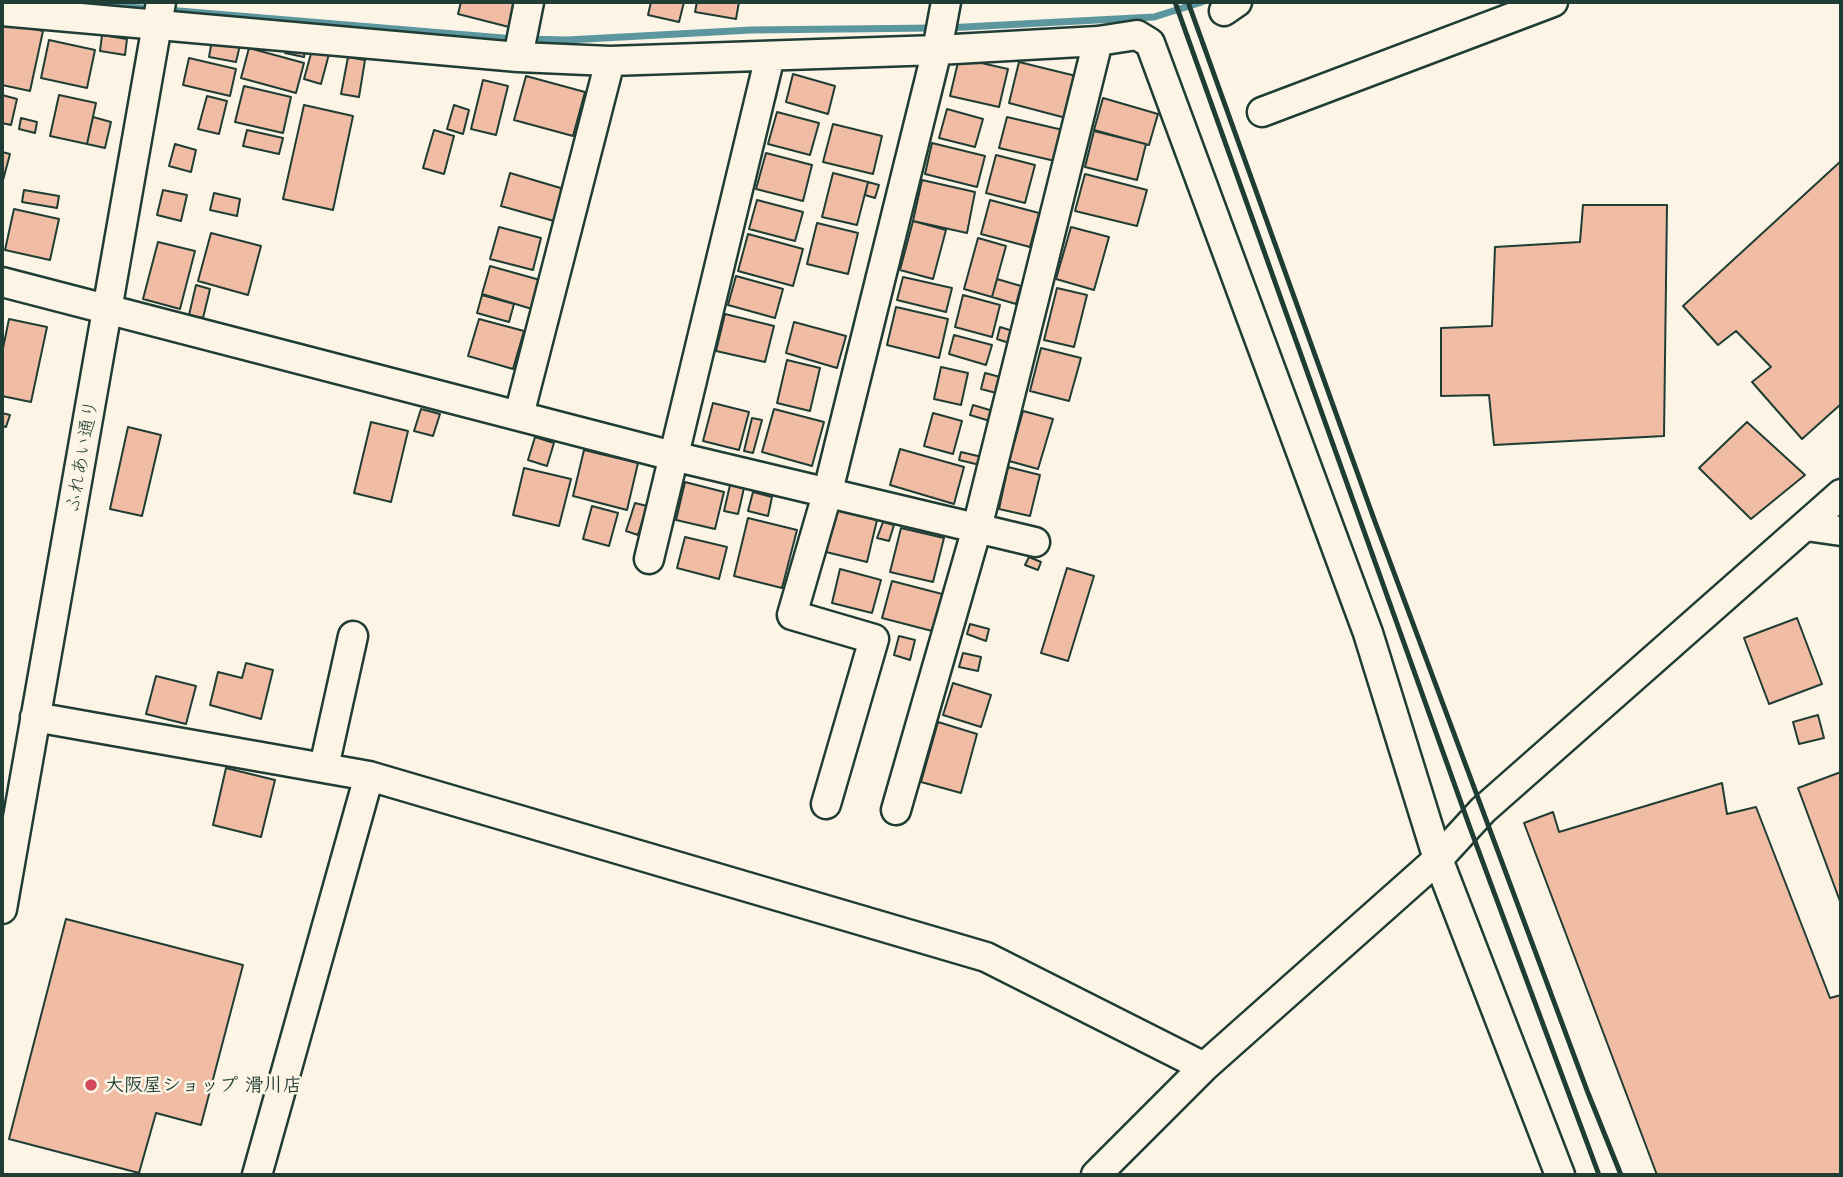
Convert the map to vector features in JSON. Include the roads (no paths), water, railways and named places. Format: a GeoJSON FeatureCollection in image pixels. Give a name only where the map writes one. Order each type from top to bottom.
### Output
{"type":"FeatureCollection","features":[{"type":"Feature","properties":{"kind":"street"},"geometry":{"type":"LineString","coordinates":[[519,57],[529,2]]}},
{"type":"Feature","properties":{"kind":"street"},"geometry":{"type":"LineString","coordinates":[[826,804],[874,639],[793,615],[828,491],[937,50],[946,2]]}},
{"type":"Feature","properties":{"kind":"street"},"geometry":{"type":"LineString","coordinates":[[1262,112],[1553,2]]}},
{"type":"Feature","properties":{"kind":"street"},"geometry":{"type":"LineString","coordinates":[[2,11],[159,14],[519,57],[610,61],[937,50],[1098,41],[1137,35],[1150,43],[1368,633],[1438,859],[1560,1175]]}},
{"type":"Feature","properties":{"kind":"street","name":"ふれあい通り"},"geometry":{"type":"LineString","coordinates":[[2,909],[159,14]]}},
{"type":"Feature","properties":{"kind":"street"},"geometry":{"type":"LineString","coordinates":[[896,810],[977,528],[1098,41]]}},
{"type":"Feature","properties":{"kind":"street"},"geometry":{"type":"LineString","coordinates":[[649,559],[770,56]]}},
{"type":"Feature","properties":{"kind":"street"},"geometry":{"type":"LineString","coordinates":[[519,415],[610,61]]}},
{"type":"Feature","properties":{"kind":"street"},"geometry":{"type":"LineString","coordinates":[[2,282],[673,456],[1035,542]]}},
{"type":"Feature","properties":{"kind":"street"},"geometry":{"type":"LineString","coordinates":[[1096,1175],[1204,1067],[1438,859],[1483,810],[1841,495]]}},
{"type":"Feature","properties":{"kind":"street"},"geometry":{"type":"LineString","coordinates":[[1806,526],[1841,531]]}},
{"type":"Feature","properties":{"kind":"street"},"geometry":{"type":"LineString","coordinates":[[324,767],[353,636]]}},
{"type":"Feature","properties":{"kind":"street"},"geometry":{"type":"LineString","coordinates":[[35,718],[369,776],[986,957],[1204,1067]]}},
{"type":"Feature","properties":{"kind":"street"},"geometry":{"type":"LineString","coordinates":[[257,1175],[369,776]]}},
{"type":"Feature","properties":{"kind":"waterway"},"geometry":{"type":"LineString","coordinates":[[946,28],[1154,17],[1202,2]]}},
{"type":"Feature","properties":{"kind":"waterway"},"geometry":{"type":"LineString","coordinates":[[69,3],[155,9]]}},
{"type":"Feature","properties":{"kind":"waterway"},"geometry":{"type":"LineString","coordinates":[[167,10],[515,39]]}},
{"type":"Feature","properties":{"kind":"waterway"},"geometry":{"type":"LineString","coordinates":[[526,39],[567,40],[751,30],[934,28]]}},
{"type":"Feature","properties":{"kind":"railway"},"geometry":{"type":"LineString","coordinates":[[1175,2],[1469,825],[1599,1175]]}},
{"type":"Feature","properties":{"kind":"railway"},"geometry":{"type":"LineString","coordinates":[[1188,2],[1374,519],[1621,1175]]}},
{"type":"Feature","properties":{"kind":"place","name":"大阪屋ショップ 滑川店"},"geometry":{"type":"Point","coordinates":[91,1085]}}]}
